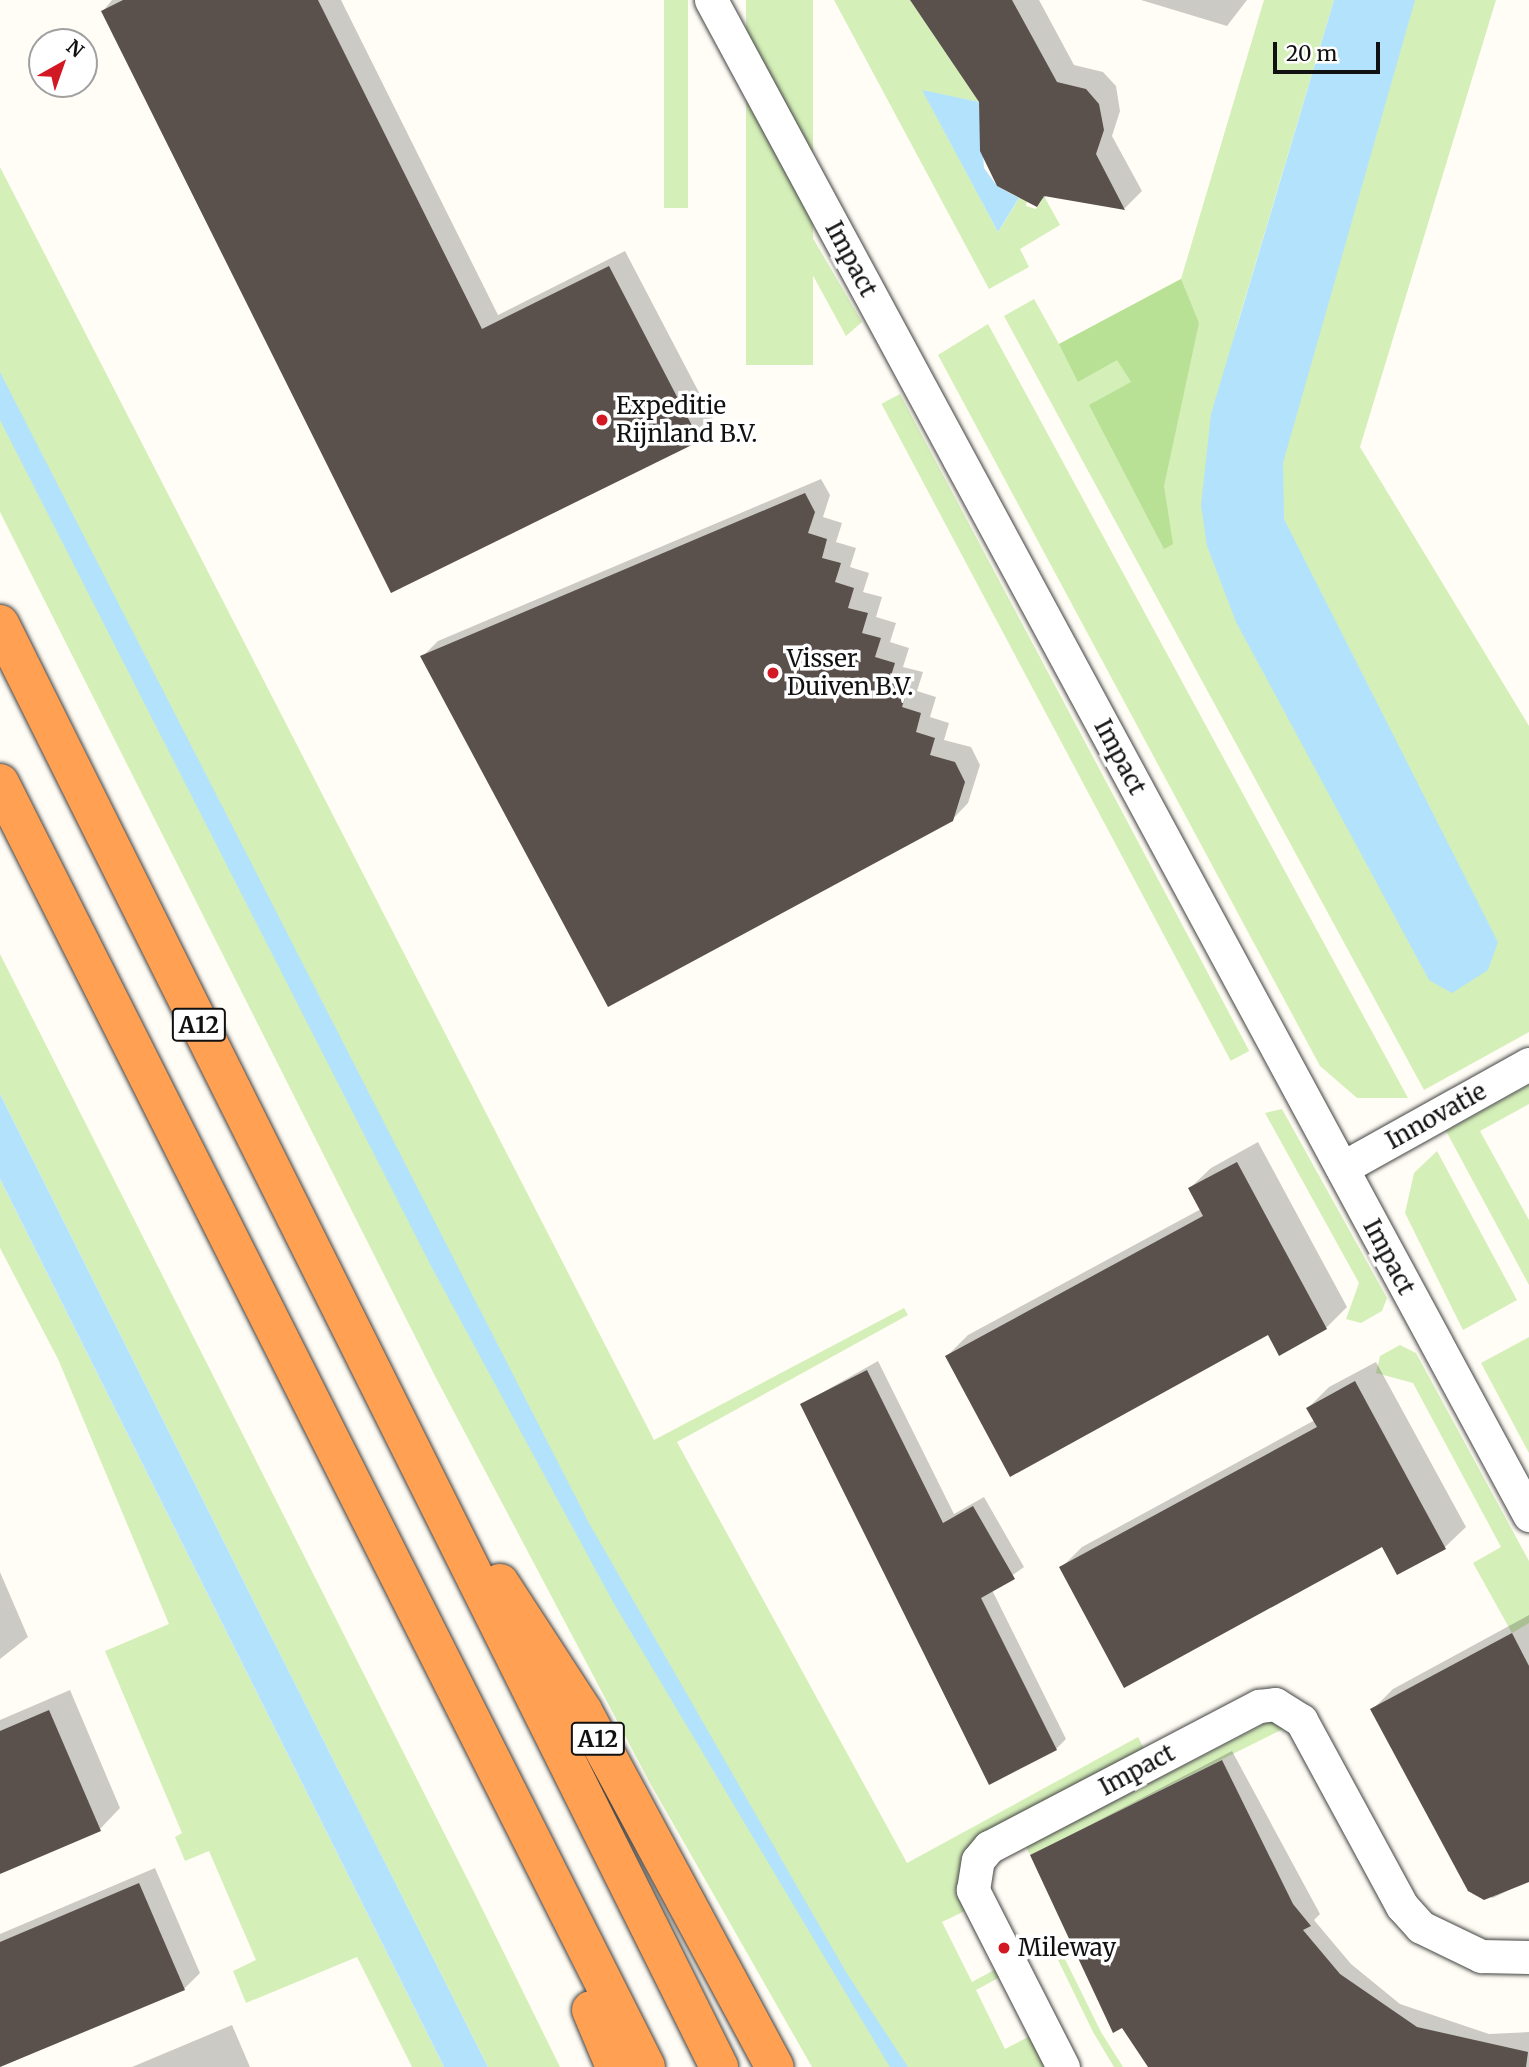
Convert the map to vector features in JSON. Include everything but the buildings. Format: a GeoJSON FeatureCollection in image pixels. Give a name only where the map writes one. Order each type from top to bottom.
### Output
{"type":"FeatureCollection","features":[{"type":"Feature","properties":{"kind":"highway","name":"A12"},"geometry":{"type":"LineString","coordinates":[[0,624],[397,1426],[719,2067]]}},
{"type":"Feature","properties":{"kind":"highway","name":"A12"},"geometry":{"type":"LineString","coordinates":[[0,783],[646,2067]]}},
{"type":"Feature","properties":{"kind":"highway","name":"A12"},"geometry":{"type":"LineString","coordinates":[[397,1426],[583,1711],[775,2067]]}},
{"type":"Feature","properties":{"kind":"highway","name":"A12"},"geometry":{"type":"LineString","coordinates":[[448,1673],[615,2067]]}},
{"type":"Feature","properties":{"kind":"street","name":"Impact"},"geometry":{"type":"LineString","coordinates":[[711,0],[1529,1515]]}},
{"type":"Feature","properties":{"kind":"street","name":"Innovatie"},"geometry":{"type":"LineString","coordinates":[[1342,1168],[1529,1064]]}},
{"type":"Feature","properties":{"kind":"street","name":"Impact"},"geometry":{"type":"LineString","coordinates":[[1063,2067],[973,1890],[978,1860],[989,1847],[1259,1706],[1275,1704],[1301,1720],[1402,1906],[1421,1927],[1481,1956],[1529,1957]]}},
{"type":"Feature","properties":{"kind":"green space"},"geometry":{"type":"Polygon","coordinates":[[[664,0],[688,0],[688,208],[664,208],[664,0]]]}},
{"type":"Feature","properties":{"kind":"green space"},"geometry":{"type":"Polygon","coordinates":[[[746,0],[813,0],[813,365],[746,365],[746,0]]]}},
{"type":"Feature","properties":{"kind":"green space"},"geometry":{"type":"Polygon","coordinates":[[[834,0],[910,0],[979,102],[923,91],[998,232],[1031,179],[1026,206],[1036,209],[1044,196],[1060,225],[1020,249],[1029,267],[989,289],[834,0]]]}},
{"type":"Feature","properties":{"kind":"green space"},"geometry":{"type":"Polygon","coordinates":[[[1264,0],[1334,0],[1236,329],[1238,625],[1283,708],[1288,544],[1277,469],[1400,0],[1496,0],[1360,447],[1529,726],[1529,1032],[1424,1090],[1004,316],[1034,299],[1059,344],[1181,279],[1264,0]]]}},
{"type":"Feature","properties":{"kind":"green space"},"geometry":{"type":"Polygon","coordinates":[[[0,167],[654,1440],[904,1308],[908,1315],[677,1442],[907,1863],[1138,1737],[1144,1748],[961,1862],[967,1910],[942,1922],[972,1982],[996,1969],[1000,1977],[976,1990],[1005,2049],[1030,2036],[1046,2067],[812,2067],[650,1783],[435,1376],[0,512],[0,167]]]}},
{"type":"Feature","properties":{"kind":"green space"},"geometry":{"type":"Polygon","coordinates":[[[797,211],[862,322],[846,336],[780,215],[797,211]]]}},
{"type":"Feature","properties":{"kind":"green space"},"geometry":{"type":"Polygon","coordinates":[[[1181,279],[1199,323],[1164,486],[1173,544],[1164,549],[1089,405],[1131,382],[1117,360],[1078,382],[1059,344],[1181,279]]]}},
{"type":"Feature","properties":{"kind":"green space"},"geometry":{"type":"Polygon","coordinates":[[[988,324],[1408,1098],[1357,1098],[1320,1066],[938,355],[988,324]]]}},
{"type":"Feature","properties":{"kind":"green space"},"geometry":{"type":"Polygon","coordinates":[[[900,394],[1249,1051],[1231,1061],[881,404],[900,394]]]}},
{"type":"Feature","properties":{"kind":"green space"},"geometry":{"type":"Polygon","coordinates":[[[0,954],[560,2067],[488,2067],[270,1634],[0,1094],[0,954]]]}},
{"type":"Feature","properties":{"kind":"green space"},"geometry":{"type":"Polygon","coordinates":[[[1529,1085],[1529,1104],[1480,1131],[1529,1220],[1529,1285],[1446,1131],[1529,1085]]]}},
{"type":"Feature","properties":{"kind":"green space"},"geometry":{"type":"Polygon","coordinates":[[[1282,1109],[1387,1298],[1382,1311],[1361,1323],[1346,1319],[1359,1283],[1265,1113],[1282,1109]]]}},
{"type":"Feature","properties":{"kind":"green space"},"geometry":{"type":"Polygon","coordinates":[[[1437,1151],[1517,1300],[1463,1330],[1405,1213],[1414,1173],[1437,1151]]]}},
{"type":"Feature","properties":{"kind":"green space"},"geometry":{"type":"Polygon","coordinates":[[[0,1179],[444,2067],[412,2067],[357,1957],[246,2003],[233,1971],[256,1960],[209,1851],[185,1861],[175,1837],[182,1833],[105,1651],[169,1624],[58,1359],[0,1248],[0,1179]]]}},
{"type":"Feature","properties":{"kind":"green space"},"geometry":{"type":"Polygon","coordinates":[[[1529,1337],[1529,1453],[1481,1363],[1529,1337]]]}},
{"type":"Feature","properties":{"kind":"green space"},"geometry":{"type":"Polygon","coordinates":[[[1400,1345],[1416,1353],[1529,1561],[1529,1623],[1512,1633],[1473,1563],[1501,1547],[1413,1383],[1376,1373],[1380,1356],[1400,1345]]]}},
{"type":"Feature","properties":{"kind":"green space"},"geometry":{"type":"Polygon","coordinates":[[[1270,1721],[1287,1727],[1030,1855],[1026,1847],[1270,1721]]]}},
{"type":"Feature","properties":{"kind":"green space"},"geometry":{"type":"Polygon","coordinates":[[[1064,1957],[1101,2032],[1123,2067],[1114,2067],[1093,2032],[1058,1960],[1064,1957]]]}},
{"type":"Feature","properties":{"kind":"water"},"geometry":{"type":"Polygon","coordinates":[[[1334,0],[1415,0],[1283,463],[1284,519],[1498,942],[1488,970],[1452,993],[1429,980],[1236,622],[1207,546],[1201,505],[1211,414],[1334,0]]]}},
{"type":"Feature","properties":{"kind":"water"},"geometry":{"type":"Polygon","coordinates":[[[922,90],[979,102],[984,168],[997,186],[1019,198],[998,232],[922,90]]]}},
{"type":"Feature","properties":{"kind":"water"},"geometry":{"type":"Polygon","coordinates":[[[0,372],[589,1523],[846,1972],[908,2067],[890,2067],[885,2059],[613,1602],[431,1266],[0,420],[0,372]]]}},
{"type":"Feature","properties":{"kind":"water"},"geometry":{"type":"Polygon","coordinates":[[[0,1094],[488,2067],[444,2067],[0,1179],[0,1094]]]}},
{"type":"Feature","properties":{"kind":"place","name":"Expeditie Rijnland B.V."},"geometry":{"type":"Point","coordinates":[602,420]}},
{"type":"Feature","properties":{"kind":"place","name":"Visser Duiven B.V."},"geometry":{"type":"Point","coordinates":[773,673]}},
{"type":"Feature","properties":{"kind":"place","name":"Mileway"},"geometry":{"type":"Point","coordinates":[1004,1948]}}]}
